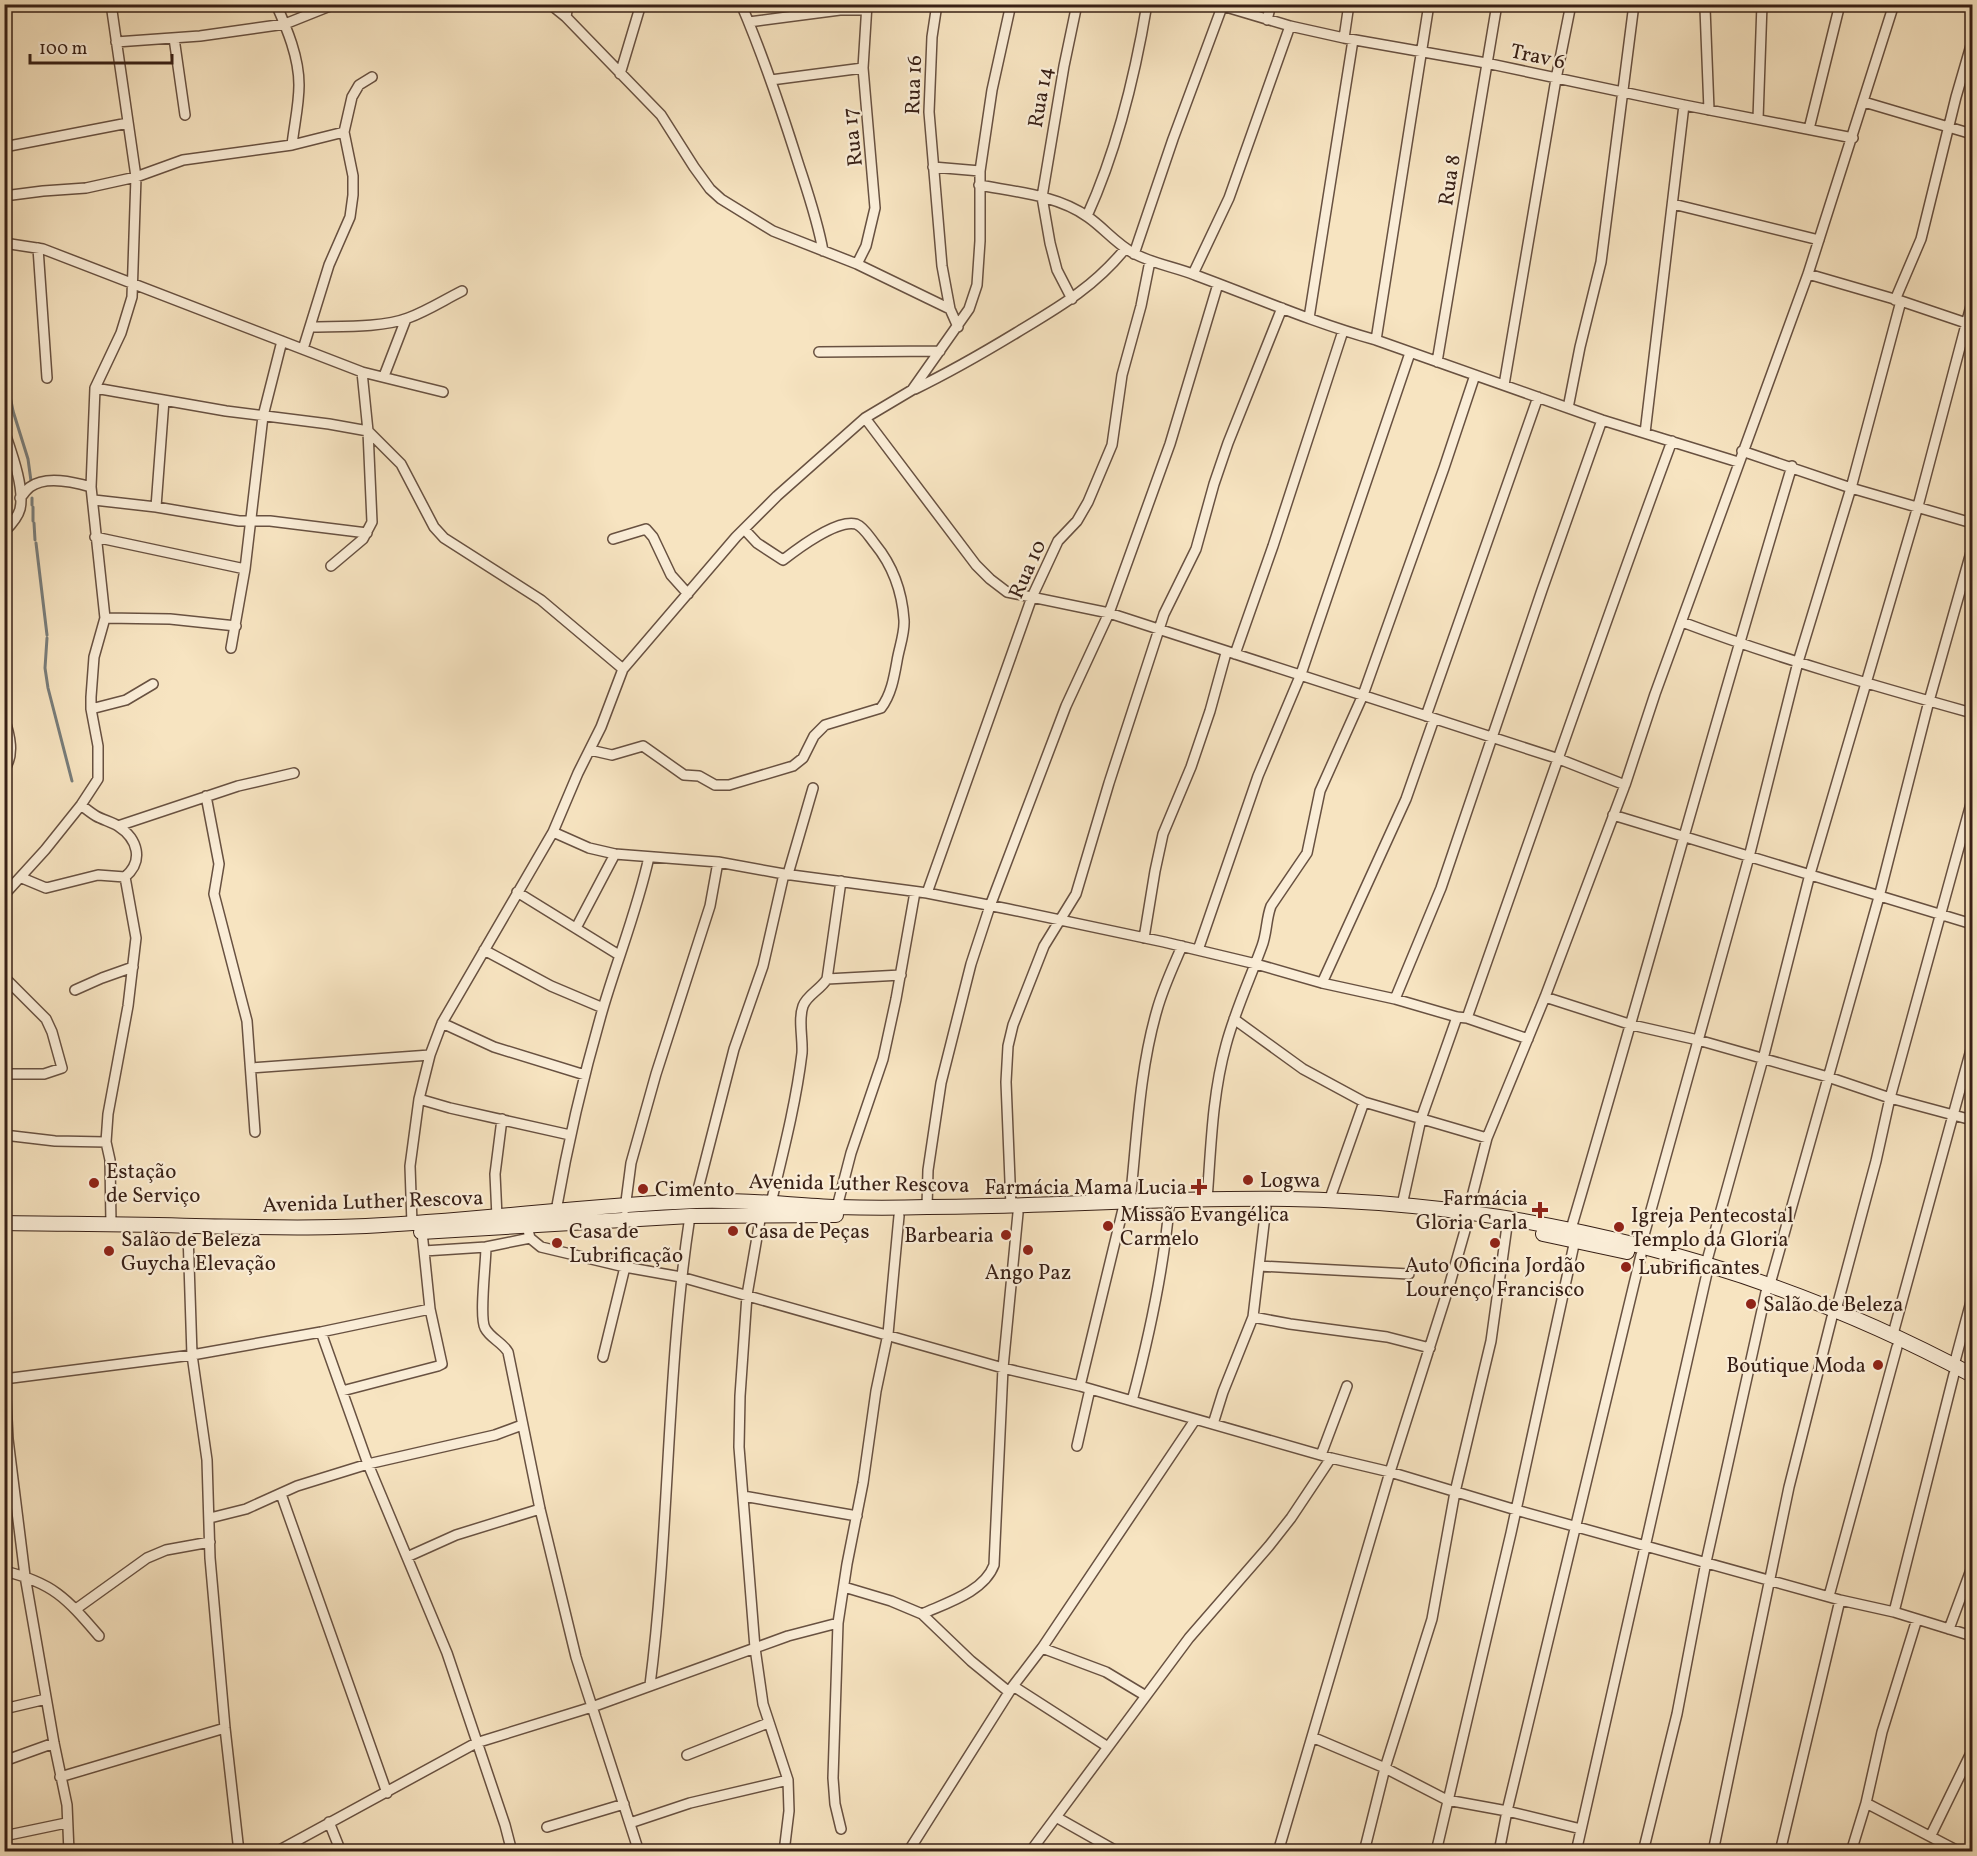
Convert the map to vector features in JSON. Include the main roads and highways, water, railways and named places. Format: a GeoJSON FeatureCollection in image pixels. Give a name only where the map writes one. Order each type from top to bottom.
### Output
{"type":"FeatureCollection","features":[{"type":"Feature","properties":{"kind":"main road","name":"Avenida Luther Rescova"},"geometry":{"type":"LineString","coordinates":[[4,1223],[417,1228],[529,1232],[624,1220],[690,1216],[761,1214],[899,1216],[1207,1200],[1329,1201],[1402,1205],[1573,1235],[1707,1268],[1768,1288],[1895,1340],[1954,1370],[1972,1384]]}},
{"type":"Feature","properties":{"kind":"main road","name":"Avenida Luther Rescova"},"geometry":{"type":"LineString","coordinates":[[4,1231],[254,1235],[417,1228],[497,1216],[695,1201],[837,1207],[1014,1210]]}},
{"type":"Feature","properties":{"kind":"main road","name":"Avenida Luther Rescova"},"geometry":{"type":"LineString","coordinates":[[1126,1206],[1266,1207],[1468,1216],[1507,1226],[1573,1235]]}},
{"type":"Feature","properties":{"kind":"main road","name":"Avenida Luther Rescova"},"geometry":{"type":"LineString","coordinates":[[1954,1370],[1972,1375]]}},
{"type":"Feature","properties":{"kind":"waterway"},"geometry":{"type":"LineString","coordinates":[[4,365],[13,411],[28,459],[31,481]]}},
{"type":"Feature","properties":{"kind":"waterway"},"geometry":{"type":"LineString","coordinates":[[32,498],[32,505]]}},
{"type":"Feature","properties":{"kind":"waterway"},"geometry":{"type":"LineString","coordinates":[[33,507],[33,521]]}},
{"type":"Feature","properties":{"kind":"waterway"},"geometry":{"type":"LineString","coordinates":[[34,523],[35,540]]}},
{"type":"Feature","properties":{"kind":"waterway"},"geometry":{"type":"LineString","coordinates":[[36,543],[47,635]]}},
{"type":"Feature","properties":{"kind":"waterway"},"geometry":{"type":"LineString","coordinates":[[47,638],[45,668],[48,688],[72,781]]}},
{"type":"Feature","properties":{"kind":"place","name":"Logwa"},"geometry":{"type":"Point","coordinates":[1248,1180]}},
{"type":"Feature","properties":{"kind":"place","name":"Estação de Serviço"},"geometry":{"type":"Point","coordinates":[94,1183]}},
{"type":"Feature","properties":{"kind":"place","name":"Farmácia Mama Lucia"},"geometry":{"type":"Point","coordinates":[1199,1187]}},
{"type":"Feature","properties":{"kind":"place","name":"Cimento"},"geometry":{"type":"Point","coordinates":[643,1189]}},
{"type":"Feature","properties":{"kind":"place","name":"Farmácia Gloria Carla"},"geometry":{"type":"Point","coordinates":[1540,1210]}},
{"type":"Feature","properties":{"kind":"place","name":"Missão Evangélica Carmelo"},"geometry":{"type":"Point","coordinates":[1108,1226]}},
{"type":"Feature","properties":{"kind":"place","name":"Igreja Pentecostal Templo da Gloria"},"geometry":{"type":"Point","coordinates":[1619,1227]}},
{"type":"Feature","properties":{"kind":"place","name":"Casa de Peças"},"geometry":{"type":"Point","coordinates":[733,1231]}},
{"type":"Feature","properties":{"kind":"place","name":"Barbearia"},"geometry":{"type":"Point","coordinates":[1006,1235]}},
{"type":"Feature","properties":{"kind":"place","name":"Casa de Lubrificação"},"geometry":{"type":"Point","coordinates":[557,1243]}},
{"type":"Feature","properties":{"kind":"place","name":"Auto Oficina Jordão Lourenço Francisco"},"geometry":{"type":"Point","coordinates":[1495,1243]}},
{"type":"Feature","properties":{"kind":"place","name":"Ango Paz"},"geometry":{"type":"Point","coordinates":[1028,1250]}},
{"type":"Feature","properties":{"kind":"place","name":"Salão de Beleza Guycha Elevação"},"geometry":{"type":"Point","coordinates":[109,1251]}},
{"type":"Feature","properties":{"kind":"place","name":"Lubrificantes"},"geometry":{"type":"Point","coordinates":[1626,1267]}},
{"type":"Feature","properties":{"kind":"place","name":"Salão de Beleza"},"geometry":{"type":"Point","coordinates":[1751,1304]}},
{"type":"Feature","properties":{"kind":"place","name":"Boutique Moda"},"geometry":{"type":"Point","coordinates":[1878,1365]}}]}
